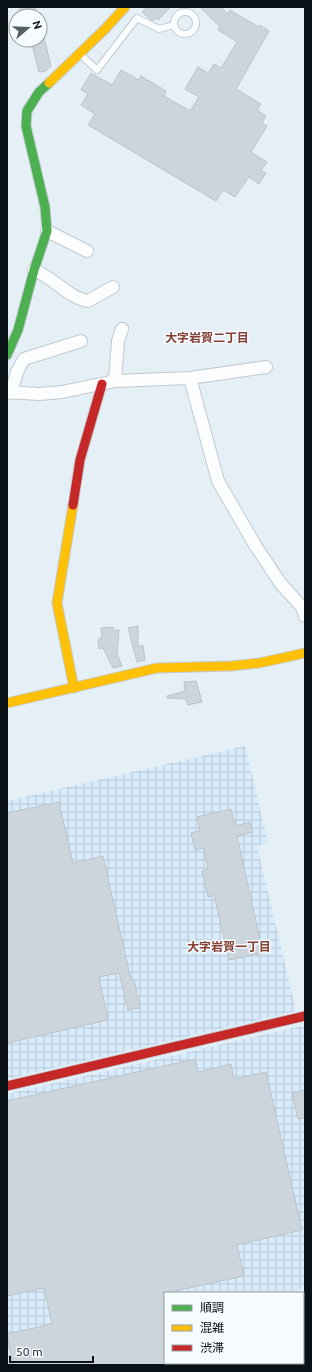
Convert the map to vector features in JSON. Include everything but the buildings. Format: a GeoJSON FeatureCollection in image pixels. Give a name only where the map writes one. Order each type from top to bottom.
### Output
{"type":"FeatureCollection","features":[{"type":"Feature","properties":{"kind":"street"},"geometry":{"type":"LineString","coordinates":[[7,355],[18,330],[34,270],[47,231],[45,207],[26,126],[27,111],[39,92],[105,30],[125,7]]}},
{"type":"Feature","properties":{"kind":"street"},"geometry":{"type":"LineString","coordinates":[[47,231],[87,251]]}},
{"type":"Feature","properties":{"kind":"street"},"geometry":{"type":"LineString","coordinates":[[34,270],[46,275],[79,300],[88,301],[112,287]]}},
{"type":"Feature","properties":{"kind":"street"},"geometry":{"type":"LineString","coordinates":[[115,381],[118,341],[122,328]]}},
{"type":"Feature","properties":{"kind":"street"},"geometry":{"type":"LineString","coordinates":[[81,341],[24,359],[9,392],[39,394],[115,381],[190,378],[266,367]]}},
{"type":"Feature","properties":{"kind":"street"},"geometry":{"type":"LineString","coordinates":[[190,378],[218,481],[255,544],[281,584],[302,607],[305,616]]}},
{"type":"Feature","properties":{"kind":"street"},"geometry":{"type":"LineString","coordinates":[[74,688],[58,603],[80,460],[102,384]]}},
{"type":"Feature","properties":{"kind":"street"},"geometry":{"type":"LineString","coordinates":[[7,703],[157,668],[231,666],[259,663],[305,653]]}},
{"type":"Feature","properties":{"kind":"street"},"geometry":{"type":"LineString","coordinates":[[7,1086],[305,1016]]}},
{"type":"Feature","properties":{"kind":"lane"},"geometry":{"type":"LineString","coordinates":[[80,54],[97,70],[138,18],[159,29],[174,25]]}},
{"type":"Feature","properties":{"kind":"shaded area"},"geometry":{"type":"Polygon","coordinates":[[[245,746],[268,842],[257,846],[296,1011],[7,1079],[7,801],[245,746]]]}},
{"type":"Feature","properties":{"kind":"shaded area"},"geometry":{"type":"Polygon","coordinates":[[[305,1025],[305,1283],[298,1292],[164,1292],[164,1364],[246,1364],[245,1365],[7,1365],[7,1094],[305,1025]]]}},
{"type":"Feature","properties":{"kind":"traffic: fast"},"geometry":{"type":"LineString","coordinates":[[7,355],[18,330],[34,270],[47,231],[45,207],[26,126],[27,111],[39,92],[49,83]]}},
{"type":"Feature","properties":{"kind":"traffic: slow"},"geometry":{"type":"LineString","coordinates":[[49,83],[105,29],[125,7]]}},
{"type":"Feature","properties":{"kind":"traffic: slow"},"geometry":{"type":"LineString","coordinates":[[73,505],[57,603],[74,688]]}},
{"type":"Feature","properties":{"kind":"traffic: slow"},"geometry":{"type":"LineString","coordinates":[[7,703],[157,668],[231,666],[259,663],[305,653]]}},
{"type":"Feature","properties":{"kind":"traffic: jam"},"geometry":{"type":"LineString","coordinates":[[73,505],[80,460],[102,384]]}},
{"type":"Feature","properties":{"kind":"traffic: jam"},"geometry":{"type":"LineString","coordinates":[[7,1086],[305,1016]]}},
{"type":"Feature","properties":{"kind":"district","name":"大字岩賀二丁目"},"geometry":{"type":"Point","coordinates":[207,338]}},
{"type":"Feature","properties":{"kind":"district","name":"大字岩賀一丁目"},"geometry":{"type":"Point","coordinates":[229,947]}}]}
